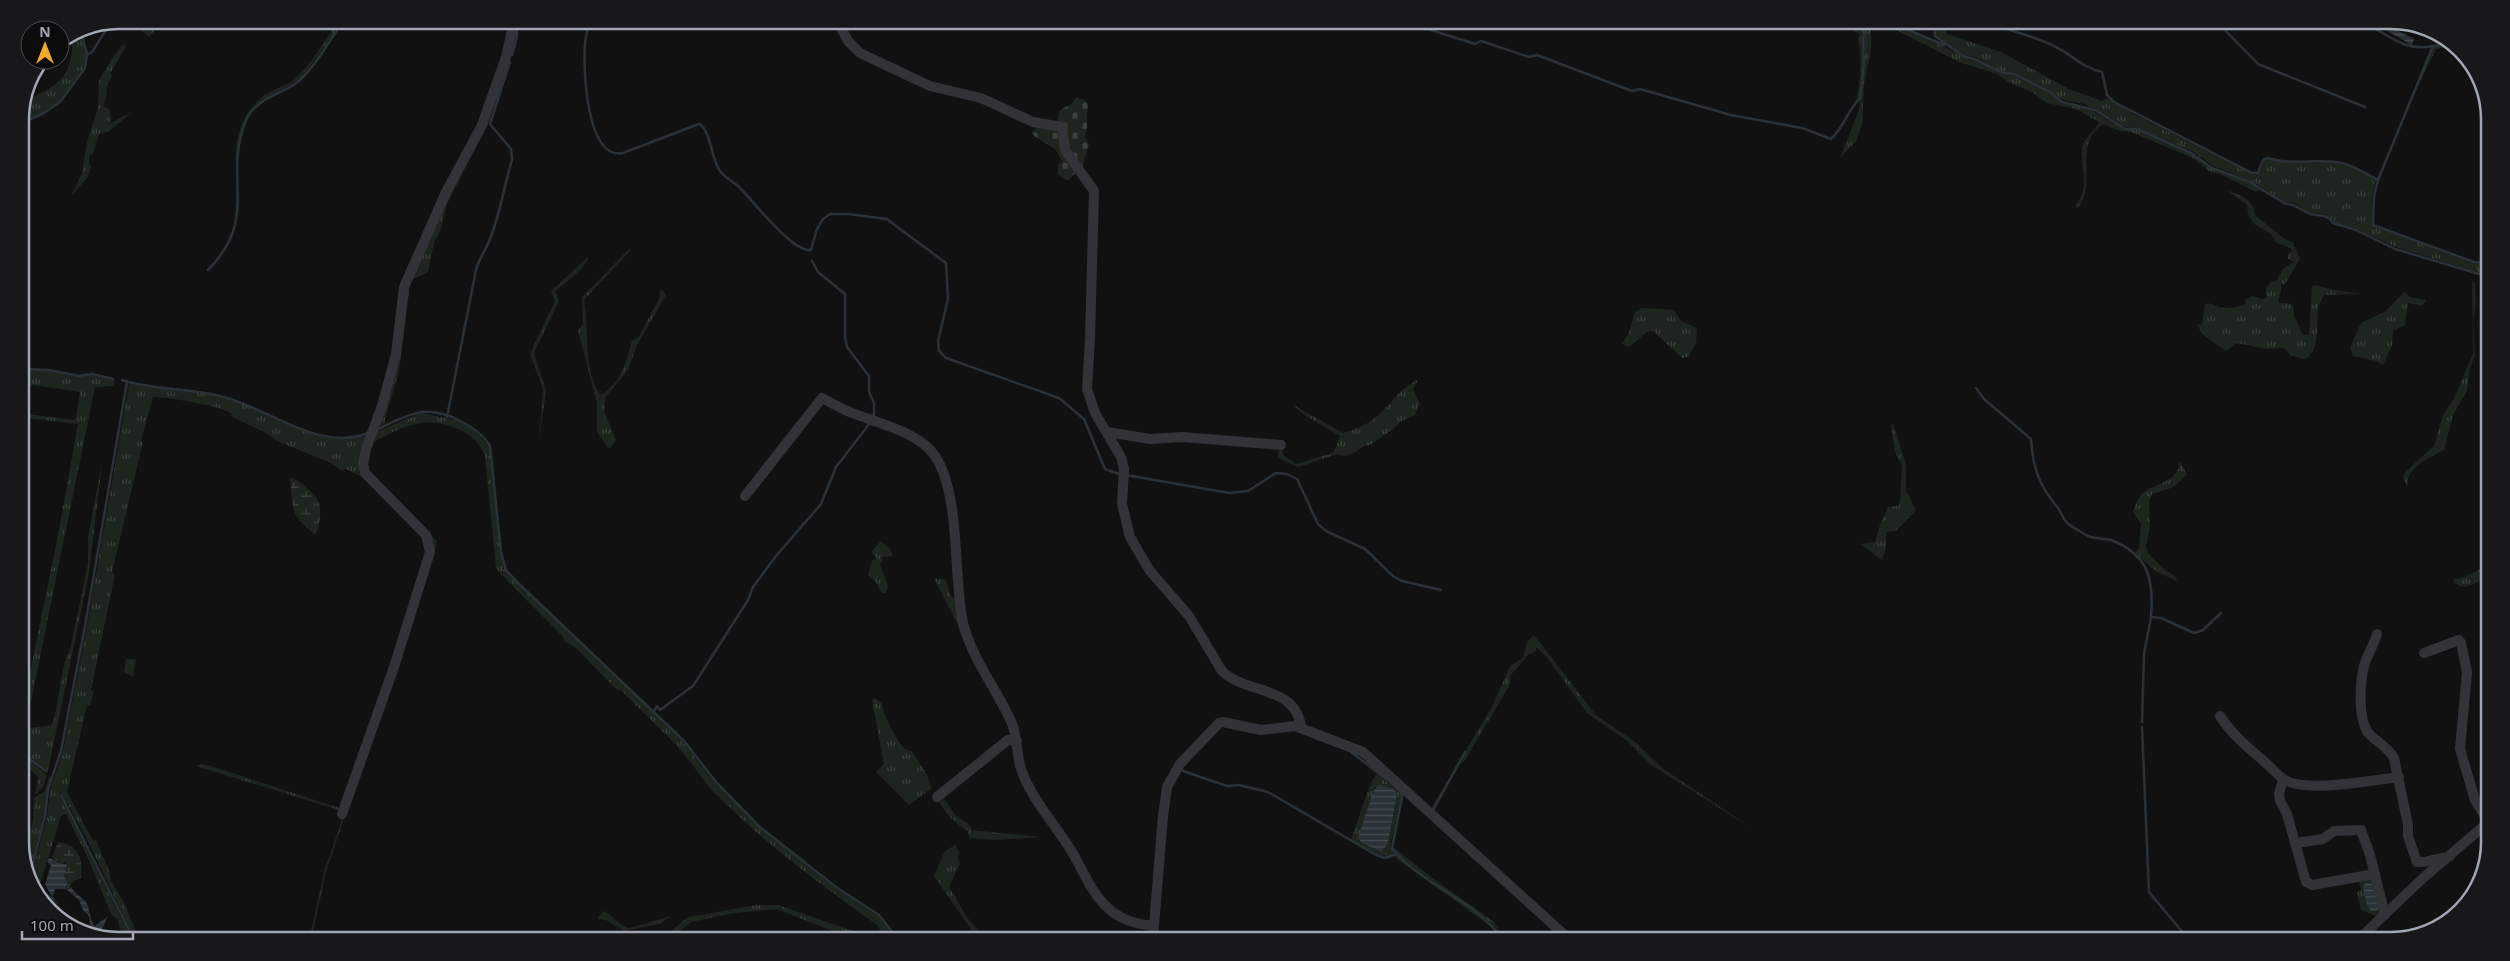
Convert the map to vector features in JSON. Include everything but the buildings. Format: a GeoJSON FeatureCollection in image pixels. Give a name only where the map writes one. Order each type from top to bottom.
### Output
{"type":"FeatureCollection","features":[{"type":"Feature","properties":{"kind":"street"},"geometry":{"type":"LineString","coordinates":[[342,814],[394,668],[430,552],[426,536],[365,473],[363,464],[366,449],[392,370],[406,281],[446,192],[482,125],[506,57],[512,29]]}},
{"type":"Feature","properties":{"kind":"street"},"geometry":{"type":"LineString","coordinates":[[842,29],[848,41],[860,53],[930,86],[980,98],[1033,122],[1062,127],[1065,150],[1094,191],[1087,388],[1092,406],[1121,457],[1124,469],[1122,504],[1130,538],[1143,560],[1189,616],[1222,671],[1242,683],[1290,702],[1300,720],[1301,727]]}},
{"type":"Feature","properties":{"kind":"street"},"geometry":{"type":"LineString","coordinates":[[745,496],[822,398],[845,410],[877,421],[926,447],[939,463],[946,487],[954,534],[964,624],[984,674],[1015,730],[1017,755],[1025,778],[1072,852],[1095,893],[1110,911],[1140,924],[1154,925]]}},
{"type":"Feature","properties":{"kind":"street"},"geometry":{"type":"LineString","coordinates":[[1107,432],[1150,439],[1182,438],[1281,445]]}},
{"type":"Feature","properties":{"kind":"street"},"geometry":{"type":"LineString","coordinates":[[2377,634],[2364,667],[2362,714],[2368,734],[2382,742],[2391,753],[2408,825],[2408,836],[2417,862],[2450,856]]}},
{"type":"Feature","properties":{"kind":"street"},"geometry":{"type":"LineString","coordinates":[[2424,653],[2460,640],[2467,672],[2460,749],[2470,784],[2481,807]]}},
{"type":"Feature","properties":{"kind":"street"},"geometry":{"type":"LineString","coordinates":[[2220,716],[2237,738],[2276,771],[2283,780],[2293,784],[2314,786],[2398,777]]}},
{"type":"Feature","properties":{"kind":"street"},"geometry":{"type":"LineString","coordinates":[[1153,932],[1165,796],[1170,780],[1180,764],[1219,723],[1261,730],[1301,727],[1363,752],[1561,932]]}},
{"type":"Feature","properties":{"kind":"street"},"geometry":{"type":"LineString","coordinates":[[937,797],[1008,740],[1016,741]]}},
{"type":"Feature","properties":{"kind":"street"},"geometry":{"type":"LineString","coordinates":[[2283,780],[2279,794],[2280,801],[2287,814],[2304,878],[2308,885],[2374,874]]}},
{"type":"Feature","properties":{"kind":"street"},"geometry":{"type":"LineString","coordinates":[[2367,932],[2481,829]]}},
{"type":"Feature","properties":{"kind":"street"},"geometry":{"type":"LineString","coordinates":[[2296,843],[2324,839],[2334,831],[2361,830],[2385,915]]}},
{"type":"Feature","properties":{"kind":"green space"},"geometry":{"type":"Polygon","coordinates":[[[142,29],[156,29],[149,37],[142,29]]]}},
{"type":"Feature","properties":{"kind":"green space"},"geometry":{"type":"Polygon","coordinates":[[[333,29],[336,29],[301,79],[263,100],[248,115],[244,122],[236,161],[239,131],[248,113],[254,105],[270,92],[294,80],[318,52],[333,29]]]}},
{"type":"Feature","properties":{"kind":"green space"},"geometry":{"type":"Polygon","coordinates":[[[1850,29],[1865,29],[1862,39],[1863,62],[1860,99],[1855,102],[1860,79],[1858,39],[1860,34],[1850,29]]]}},
{"type":"Feature","properties":{"kind":"green space"},"geometry":{"type":"Polygon","coordinates":[[[1867,29],[1871,29],[1871,49],[1864,84],[1862,124],[1856,141],[1840,158],[1859,110],[1865,62],[1864,39],[1867,29]]]}},
{"type":"Feature","properties":{"kind":"green space"},"geometry":{"type":"Polygon","coordinates":[[[1894,29],[1902,29],[1945,47],[1963,57],[1974,59],[2003,74],[2013,75],[2050,94],[2061,102],[2084,106],[2125,130],[2136,130],[2191,154],[2211,168],[2250,183],[2272,197],[2259,190],[2256,192],[2220,174],[2210,172],[2193,158],[2131,132],[2120,131],[2103,124],[2094,133],[2089,142],[2086,187],[2084,198],[2078,208],[2076,205],[2084,183],[2082,148],[2099,122],[2076,109],[2047,103],[2032,92],[2008,82],[1997,74],[1959,62],[1894,29]]]}},
{"type":"Feature","properties":{"kind":"green space"},"geometry":{"type":"Polygon","coordinates":[[[1935,29],[1946,29],[1947,34],[2001,52],[2069,89],[2102,101],[2107,98],[2133,114],[2252,174],[2259,174],[2264,161],[2268,159],[2286,163],[2341,164],[2355,169],[2376,180],[2372,196],[2372,226],[2481,264],[2481,274],[2396,247],[2357,229],[2334,222],[2324,214],[2310,213],[2294,203],[2284,201],[2251,181],[2213,166],[2192,151],[2137,128],[2125,127],[2085,104],[2062,100],[2051,92],[2014,73],[2003,72],[1975,57],[1963,55],[1936,35],[1935,29]]]}},
{"type":"Feature","properties":{"kind":"green space"},"geometry":{"type":"Polygon","coordinates":[[[81,38],[86,54],[84,68],[59,101],[44,112],[29,119],[30,100],[52,87],[67,70],[70,70],[72,42],[81,38]]]}},
{"type":"Feature","properties":{"kind":"green space"},"geometry":{"type":"Polygon","coordinates":[[[124,44],[126,46],[110,74],[112,76],[106,88],[107,94],[103,106],[110,110],[111,123],[132,112],[108,132],[99,134],[93,153],[89,156],[89,164],[92,166],[87,178],[71,196],[82,173],[87,142],[98,108],[99,80],[113,57],[124,44]]]}},
{"type":"Feature","properties":{"kind":"green space"},"geometry":{"type":"Polygon","coordinates":[[[2442,45],[2445,47],[2436,49],[2404,114],[2433,46],[2442,45]]]}},
{"type":"Feature","properties":{"kind":"green space"},"geometry":{"type":"Polygon","coordinates":[[[509,62],[488,124],[447,204],[441,229],[434,242],[428,272],[412,280],[410,284],[399,372],[385,419],[387,423],[378,427],[405,287],[509,62]]]}},
{"type":"Feature","properties":{"kind":"green space"},"geometry":{"type":"Polygon","coordinates":[[[1076,98],[1084,100],[1088,104],[1085,137],[1089,144],[1082,168],[1064,140],[1058,117],[1060,110],[1071,104],[1076,98]]]}},
{"type":"Feature","properties":{"kind":"green space"},"geometry":{"type":"Polygon","coordinates":[[[1041,125],[1058,127],[1079,169],[1068,181],[1058,175],[1058,165],[1062,161],[1055,149],[1034,136],[1032,132],[1041,125]]]}},
{"type":"Feature","properties":{"kind":"green space"},"geometry":{"type":"Polygon","coordinates":[[[2227,190],[2246,199],[2252,205],[2256,216],[2293,243],[2300,259],[2285,284],[2281,285],[2279,303],[2288,303],[2293,306],[2294,316],[2303,335],[2309,335],[2312,286],[2317,285],[2360,294],[2324,295],[2318,308],[2317,337],[2314,350],[2305,359],[2291,356],[2284,348],[2267,349],[2236,343],[2226,351],[2202,334],[2197,324],[2202,325],[2205,304],[2229,308],[2245,304],[2245,300],[2252,296],[2262,299],[2267,298],[2266,288],[2271,282],[2277,280],[2283,269],[2294,262],[2288,259],[2288,254],[2292,251],[2290,248],[2277,243],[2271,234],[2254,224],[2248,214],[2247,205],[2227,190]]]}},
{"type":"Feature","properties":{"kind":"green space"},"geometry":{"type":"Polygon","coordinates":[[[630,248],[630,251],[584,300],[591,372],[594,384],[600,395],[607,391],[618,378],[632,340],[638,338],[659,299],[661,289],[666,295],[637,345],[628,370],[605,398],[604,412],[616,440],[609,449],[597,432],[597,403],[578,330],[583,324],[582,297],[630,248]]]}},
{"type":"Feature","properties":{"kind":"green space"},"geometry":{"type":"Polygon","coordinates":[[[589,256],[585,265],[555,291],[559,301],[534,353],[546,391],[539,442],[543,389],[530,354],[555,301],[551,291],[589,256]]]}},
{"type":"Feature","properties":{"kind":"green space"},"geometry":{"type":"Polygon","coordinates":[[[2472,281],[2475,283],[2476,301],[2473,323],[2475,355],[2470,368],[2467,391],[2453,415],[2444,450],[2419,464],[2414,469],[2408,481],[2408,487],[2403,478],[2405,472],[2434,446],[2443,415],[2454,398],[2473,354],[2472,281]]]}},
{"type":"Feature","properties":{"kind":"green space"},"geometry":{"type":"Polygon","coordinates":[[[2404,292],[2410,297],[2426,300],[2422,306],[2408,303],[2405,325],[2393,331],[2392,345],[2383,365],[2376,361],[2353,356],[2350,348],[2361,323],[2386,311],[2404,292]]]}},
{"type":"Feature","properties":{"kind":"green space"},"geometry":{"type":"Polygon","coordinates":[[[1642,308],[1674,310],[1681,321],[1697,328],[1696,344],[1688,357],[1682,358],[1653,331],[1647,332],[1629,347],[1622,344],[1629,333],[1635,312],[1642,308]]]}},
{"type":"Feature","properties":{"kind":"green space"},"geometry":{"type":"Polygon","coordinates":[[[29,371],[48,371],[79,377],[92,375],[115,381],[113,386],[95,387],[29,711],[29,677],[78,424],[29,418],[29,414],[74,420],[76,418],[80,392],[29,385],[29,371]]]}},
{"type":"Feature","properties":{"kind":"green space"},"geometry":{"type":"Polygon","coordinates":[[[1418,380],[1413,389],[1420,404],[1415,415],[1400,422],[1370,445],[1364,446],[1354,453],[1345,456],[1337,454],[1298,467],[1278,458],[1279,447],[1282,447],[1283,455],[1296,464],[1329,454],[1334,452],[1340,436],[1303,414],[1292,404],[1343,433],[1371,421],[1400,392],[1418,380]]]}},
{"type":"Feature","properties":{"kind":"green space"},"geometry":{"type":"Polygon","coordinates":[[[129,384],[212,394],[241,403],[295,428],[333,438],[351,438],[370,434],[364,448],[368,480],[346,469],[342,471],[331,463],[277,441],[266,433],[231,416],[232,414],[227,411],[194,402],[153,397],[141,441],[143,442],[112,572],[115,574],[91,690],[94,692],[90,705],[87,705],[67,792],[93,841],[96,840],[109,871],[111,881],[124,903],[136,932],[131,932],[86,837],[60,790],[60,796],[128,932],[120,932],[118,920],[111,914],[87,856],[66,814],[61,816],[40,885],[33,869],[47,817],[50,790],[63,751],[129,384]]]}},
{"type":"Feature","properties":{"kind":"green space"},"geometry":{"type":"Polygon","coordinates":[[[421,413],[461,421],[470,426],[489,446],[502,562],[515,581],[683,742],[709,776],[760,828],[835,888],[878,916],[891,932],[879,932],[880,929],[877,925],[794,863],[735,813],[712,790],[668,737],[620,689],[618,691],[576,648],[564,641],[563,637],[499,572],[496,567],[485,457],[475,440],[457,428],[436,423],[416,424],[405,427],[373,442],[373,433],[421,413]]]}},
{"type":"Feature","properties":{"kind":"green space"},"geometry":{"type":"Polygon","coordinates":[[[1893,423],[1906,465],[1906,491],[1916,510],[1897,530],[1886,532],[1886,548],[1882,560],[1860,544],[1875,542],[1888,507],[1898,506],[1900,502],[1902,466],[1895,452],[1891,425],[1893,423]]]}},
{"type":"Feature","properties":{"kind":"green space"},"geometry":{"type":"Polygon","coordinates":[[[2180,461],[2187,474],[2174,487],[2152,494],[2149,501],[2150,525],[2146,547],[2148,553],[2164,569],[2176,577],[2177,581],[2157,572],[2135,553],[2139,549],[2141,524],[2133,512],[2141,495],[2150,488],[2172,477],[2176,473],[2180,461]]]}},
{"type":"Feature","properties":{"kind":"green space"},"geometry":{"type":"Polygon","coordinates":[[[102,464],[89,573],[48,771],[29,756],[29,728],[51,725],[54,720],[62,673],[70,650],[88,564],[88,536],[102,464]]]}},
{"type":"Feature","properties":{"kind":"green space"},"geometry":{"type":"Polygon","coordinates":[[[290,478],[297,480],[313,493],[319,503],[320,521],[316,535],[301,522],[294,511],[290,478]]]}},
{"type":"Feature","properties":{"kind":"green space"},"geometry":{"type":"Polygon","coordinates":[[[428,534],[437,541],[433,556],[326,872],[313,932],[311,932],[324,872],[425,578],[428,534]]]}},
{"type":"Feature","properties":{"kind":"green space"},"geometry":{"type":"Polygon","coordinates":[[[881,541],[890,549],[893,556],[880,557],[883,559],[880,564],[888,587],[885,593],[882,593],[875,581],[868,575],[872,561],[877,558],[871,552],[881,541]]]}},
{"type":"Feature","properties":{"kind":"green space"},"geometry":{"type":"Polygon","coordinates":[[[2481,569],[2481,581],[2465,587],[2456,584],[2452,579],[2462,578],[2481,569]]]}},
{"type":"Feature","properties":{"kind":"green space"},"geometry":{"type":"Polygon","coordinates":[[[934,578],[946,580],[951,597],[958,597],[962,633],[934,578]]]}},
{"type":"Feature","properties":{"kind":"green space"},"geometry":{"type":"Polygon","coordinates":[[[1534,635],[1596,715],[1634,741],[1662,768],[1756,831],[1650,764],[1626,740],[1587,713],[1546,656],[1536,647],[1536,651],[1528,655],[1510,676],[1509,686],[1432,811],[1567,932],[1562,932],[1430,810],[1492,707],[1510,666],[1523,658],[1527,642],[1534,635]]]}},
{"type":"Feature","properties":{"kind":"green space"},"geometry":{"type":"Polygon","coordinates":[[[126,659],[136,659],[133,677],[124,672],[126,659]]]}},
{"type":"Feature","properties":{"kind":"green space"},"geometry":{"type":"Polygon","coordinates":[[[875,698],[882,703],[884,713],[894,734],[905,749],[912,751],[926,773],[932,788],[909,805],[876,772],[884,764],[872,700],[875,698]]]}},
{"type":"Feature","properties":{"kind":"green space"},"geometry":{"type":"Polygon","coordinates":[[[29,760],[47,775],[43,787],[35,795],[38,777],[29,768],[29,760]]]}},
{"type":"Feature","properties":{"kind":"green space"},"geometry":{"type":"Polygon","coordinates":[[[201,764],[342,809],[339,810],[196,766],[201,764]]]}},
{"type":"Feature","properties":{"kind":"green space"},"geometry":{"type":"Polygon","coordinates":[[[1377,774],[1402,793],[1390,846],[1394,853],[1389,855],[1377,854],[1351,840],[1371,782],[1377,774]],[[1375,787],[1358,838],[1362,843],[1382,852],[1388,843],[1397,794],[1375,787]]]}},
{"type":"Feature","properties":{"kind":"green space"},"geometry":{"type":"Polygon","coordinates":[[[49,776],[51,778],[47,790],[44,817],[31,864],[29,835],[33,821],[34,798],[45,791],[49,776]]]}},
{"type":"Feature","properties":{"kind":"green space"},"geometry":{"type":"Polygon","coordinates":[[[944,798],[955,815],[971,826],[971,830],[1041,837],[995,840],[969,838],[968,831],[945,811],[939,802],[944,798]]]}},
{"type":"Feature","properties":{"kind":"green space"},"geometry":{"type":"Polygon","coordinates":[[[58,842],[75,849],[81,864],[81,878],[74,881],[67,890],[65,889],[68,883],[64,876],[66,862],[62,864],[52,858],[58,842]]]}},
{"type":"Feature","properties":{"kind":"green space"},"geometry":{"type":"Polygon","coordinates":[[[955,845],[960,853],[957,856],[960,863],[949,887],[967,917],[979,932],[973,932],[934,876],[945,851],[955,845]]]}},
{"type":"Feature","properties":{"kind":"green space"},"geometry":{"type":"Polygon","coordinates":[[[1392,846],[1427,874],[1494,922],[1500,932],[1422,874],[1398,854],[1392,846]]]}},
{"type":"Feature","properties":{"kind":"green space"},"geometry":{"type":"Polygon","coordinates":[[[1396,855],[1490,923],[1497,932],[1493,928],[1393,856],[1396,855]]]}},
{"type":"Feature","properties":{"kind":"green space"},"geometry":{"type":"Polygon","coordinates":[[[2373,877],[2383,913],[2378,917],[2361,910],[2357,892],[2361,889],[2358,879],[2373,877]]]}},
{"type":"Feature","properties":{"kind":"green space"},"geometry":{"type":"Polygon","coordinates":[[[45,894],[53,896],[61,910],[55,906],[45,894]]]}},
{"type":"Feature","properties":{"kind":"green space"},"geometry":{"type":"Polygon","coordinates":[[[757,905],[778,905],[856,932],[833,932],[777,909],[734,913],[691,922],[679,932],[670,932],[688,917],[757,905]]]}},
{"type":"Feature","properties":{"kind":"green space"},"geometry":{"type":"Polygon","coordinates":[[[603,911],[629,928],[671,916],[660,924],[624,931],[606,920],[597,919],[603,911]]]}},
{"type":"Feature","properties":{"kind":"shaded area"},"geometry":{"type":"Polygon","coordinates":[[[2384,29],[2395,29],[2414,39],[2412,45],[2384,29]]]}},
{"type":"Feature","properties":{"kind":"shaded area"},"geometry":{"type":"Polygon","coordinates":[[[1380,785],[1393,789],[1397,794],[1388,843],[1382,852],[1362,843],[1358,838],[1373,792],[1380,785]]]}},
{"type":"Feature","properties":{"kind":"shaded area"},"geometry":{"type":"Polygon","coordinates":[[[49,858],[62,864],[67,864],[64,876],[68,883],[65,889],[55,889],[53,896],[45,884],[51,865],[47,862],[49,858]]]}},
{"type":"Feature","properties":{"kind":"shaded area"},"geometry":{"type":"Polygon","coordinates":[[[2366,883],[2372,884],[2379,908],[2376,911],[2371,911],[2367,906],[2363,887],[2366,883]]]}},
{"type":"Feature","properties":{"kind":"shaded area"},"geometry":{"type":"Polygon","coordinates":[[[71,887],[86,902],[95,926],[108,916],[101,931],[89,927],[89,916],[83,910],[79,900],[67,890],[71,887]]]}},
{"type":"Feature","properties":{"kind":"waterway"},"geometry":{"type":"LineString","coordinates":[[208,270],[224,251],[233,233],[237,215],[239,144],[249,115],[260,103],[301,79],[314,64],[338,29]]}},
{"type":"Feature","properties":{"kind":"waterway"},"geometry":{"type":"LineString","coordinates":[[512,55],[517,37],[517,29]]}},
{"type":"Feature","properties":{"kind":"waterway"},"geometry":{"type":"LineString","coordinates":[[588,29],[585,41],[585,72],[589,110],[601,143],[611,152],[623,153],[699,124],[706,132],[717,166],[722,173],[738,186],[793,243],[811,250],[817,229],[823,219],[830,214],[848,214],[887,219],[946,263],[948,299],[938,341],[939,351],[946,358],[1059,398],[1084,419],[1105,469],[1119,474]]}},
{"type":"Feature","properties":{"kind":"waterway"},"geometry":{"type":"LineString","coordinates":[[1428,29],[1475,44],[1481,41],[1529,57],[1537,55],[1632,91],[1640,89],[1731,115],[1802,128],[1831,139],[1840,129],[1853,106],[1860,99],[1864,62],[1863,39],[1866,29]]}},
{"type":"Feature","properties":{"kind":"waterway"},"geometry":{"type":"LineString","coordinates":[[1906,29],[1944,45]]}},
{"type":"Feature","properties":{"kind":"waterway"},"geometry":{"type":"LineString","coordinates":[[1934,29],[1935,36],[1963,56],[1974,59],[2003,73],[2014,74],[2051,93],[2062,102],[2095,110],[2125,129],[2137,129],[2191,153],[2212,168],[2250,182],[2284,203],[2293,205],[2310,214],[2329,218],[2333,223],[2356,230],[2395,249],[2481,275]]}},
{"type":"Feature","properties":{"kind":"waterway"},"geometry":{"type":"LineString","coordinates":[[2007,29],[2046,42],[2083,64],[2102,72],[2107,95],[2114,102],[2252,173],[2258,173],[2263,160],[2268,158],[2295,162],[2324,161],[2342,163],[2356,168],[2378,180],[2374,196],[2373,225],[2474,262],[2481,262]]}},
{"type":"Feature","properties":{"kind":"waterway"},"geometry":{"type":"LineString","coordinates":[[2224,29],[2258,64],[2365,107]]}},
{"type":"Feature","properties":{"kind":"waterway"},"geometry":{"type":"LineString","coordinates":[[2376,29],[2407,45],[2415,47],[2432,46]]}},
{"type":"Feature","properties":{"kind":"waterway"},"geometry":{"type":"LineString","coordinates":[[88,54],[92,52],[106,30]]}},
{"type":"Feature","properties":{"kind":"waterway"},"geometry":{"type":"LineString","coordinates":[[29,120],[44,113],[60,102],[85,68],[87,54],[82,37]]}},
{"type":"Feature","properties":{"kind":"waterway"},"geometry":{"type":"LineString","coordinates":[[2378,180],[2433,46],[2442,45]]}},
{"type":"Feature","properties":{"kind":"waterway"},"geometry":{"type":"LineString","coordinates":[[447,417],[476,270],[493,229],[512,160],[511,149],[490,124],[510,62]]}},
{"type":"Feature","properties":{"kind":"waterway"},"geometry":{"type":"LineString","coordinates":[[812,261],[818,272],[845,294],[845,337],[847,347],[869,376],[869,392],[874,403],[874,416]]}},
{"type":"Feature","properties":{"kind":"waterway"},"geometry":{"type":"LineString","coordinates":[[29,369],[49,370],[79,376],[92,374],[113,379]]}},
{"type":"Feature","properties":{"kind":"waterway"},"geometry":{"type":"LineString","coordinates":[[122,380],[145,386],[220,396],[312,433],[349,438],[368,433]]}},
{"type":"Feature","properties":{"kind":"waterway"},"geometry":{"type":"LineString","coordinates":[[32,866],[45,816],[48,789],[61,751],[85,626],[127,382]]}},
{"type":"Feature","properties":{"kind":"waterway"},"geometry":{"type":"LineString","coordinates":[[1976,388],[1984,399],[2031,439],[2033,459],[2038,476],[2066,522],[2088,536],[2111,540],[2124,546],[2141,561],[2150,580],[2151,617]]}},
{"type":"Feature","properties":{"kind":"waterway"},"geometry":{"type":"LineString","coordinates":[[378,429],[411,415],[431,412],[460,421],[478,432],[490,446],[501,552],[506,570],[684,741],[716,782],[760,827],[836,887],[879,915],[892,932]]}},
{"type":"Feature","properties":{"kind":"waterway"},"geometry":{"type":"LineString","coordinates":[[654,711],[657,706],[660,710],[693,686],[748,600],[753,587],[776,556],[821,504],[836,467],[870,423]]}},
{"type":"Feature","properties":{"kind":"waterway"},"geometry":{"type":"LineString","coordinates":[[1126,475],[1229,493],[1248,491],[1276,473],[1287,474],[1297,479],[1318,524],[1326,531],[1365,549],[1393,576],[1402,581],[1441,590]]}},
{"type":"Feature","properties":{"kind":"waterway"},"geometry":{"type":"LineString","coordinates":[[2142,722],[2144,654],[2151,617],[2161,618],[2194,633],[2203,630],[2221,613]]}},
{"type":"Feature","properties":{"kind":"waterway"},"geometry":{"type":"LineString","coordinates":[[2142,727],[2149,892],[2182,932]]}},
{"type":"Feature","properties":{"kind":"waterway"},"geometry":{"type":"LineString","coordinates":[[1351,752],[1386,779]]}},
{"type":"Feature","properties":{"kind":"waterway"},"geometry":{"type":"LineString","coordinates":[[1432,812],[1465,752]]}},
{"type":"Feature","properties":{"kind":"waterway"},"geometry":{"type":"LineString","coordinates":[[29,758],[46,771]]}},
{"type":"Feature","properties":{"kind":"waterway"},"geometry":{"type":"LineString","coordinates":[[1180,770],[1227,786],[1239,785],[1268,792],[1376,855],[1385,858],[1396,854]]}},
{"type":"Feature","properties":{"kind":"waterway"},"geometry":{"type":"LineString","coordinates":[[1403,792],[1392,848],[1417,872],[1464,903],[1491,925],[1496,932]]}},
{"type":"Feature","properties":{"kind":"waterway"},"geometry":{"type":"LineString","coordinates":[[61,795],[130,932]]}}]}
